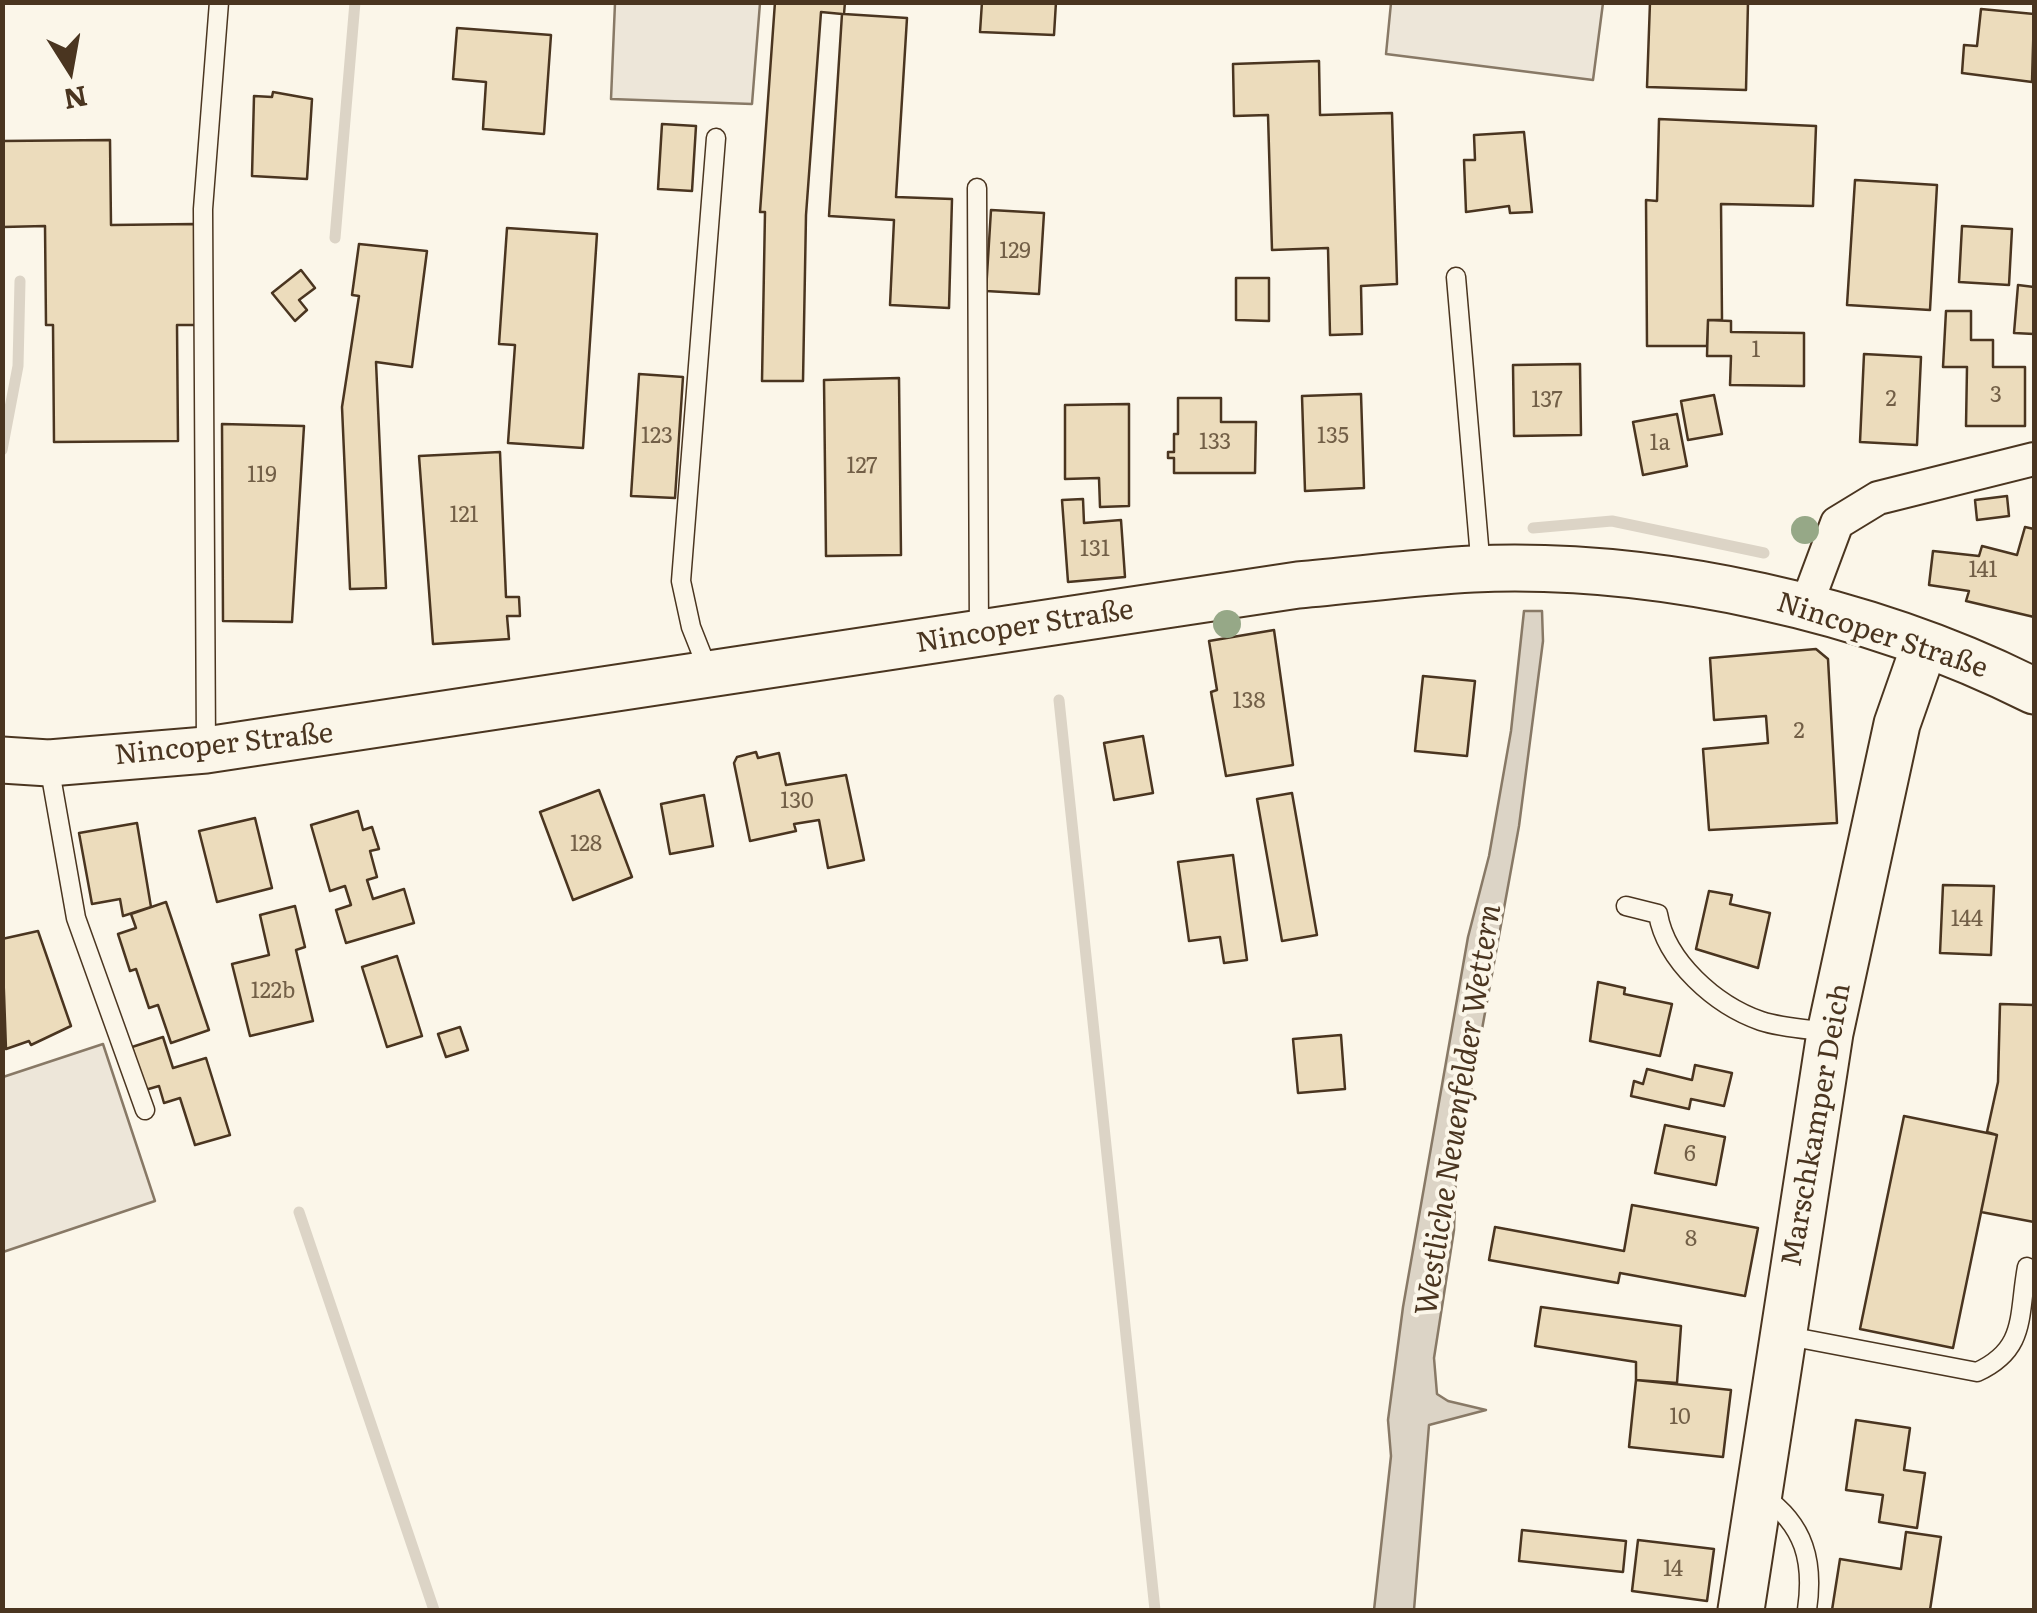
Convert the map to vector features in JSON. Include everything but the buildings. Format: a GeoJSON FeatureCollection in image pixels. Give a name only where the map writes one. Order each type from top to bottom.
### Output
{"type":"FeatureCollection","features":[{"type":"Feature","properties":{"kind":"main road","name":"Nincoper Straße"},"geometry":{"type":"LineString","coordinates":[[2,760],[49,762],[206,750],[1298,585],[1481,569],[1586,572],[1723,588],[1806,606],[2034,691]]}},
{"type":"Feature","properties":{"kind":"main road","name":"Marschkamper Deich"},"geometry":{"type":"LineString","coordinates":[[1741,1610],[1830,1032],[1897,724],[1924,647]]}},
{"type":"Feature","properties":{"kind":"street"},"geometry":{"type":"LineString","coordinates":[[1806,606],[1837,523],[1878,498],[2034,459]]}},
{"type":"Feature","properties":{"kind":"lane"},"geometry":{"type":"LineString","coordinates":[[206,750],[202,209],[219,2]]}},
{"type":"Feature","properties":{"kind":"lane"},"geometry":{"type":"LineString","coordinates":[[710,675],[691,627],[682,581],[716,138]]}},
{"type":"Feature","properties":{"kind":"lane"},"geometry":{"type":"LineString","coordinates":[[977,188],[979,634]]}},
{"type":"Feature","properties":{"kind":"lane"},"geometry":{"type":"LineString","coordinates":[[1456,277],[1481,569]]}},
{"type":"Feature","properties":{"kind":"lane"},"geometry":{"type":"LineString","coordinates":[[49,762],[76,918],[145,1110]]}},
{"type":"Feature","properties":{"kind":"lane"},"geometry":{"type":"LineString","coordinates":[[1626,906],[1658,914],[1662,936],[1672,953],[1710,991],[1760,1020],[1830,1032]]}},
{"type":"Feature","properties":{"kind":"lane"},"geometry":{"type":"LineString","coordinates":[[1783,1334],[1977,1372],[2004,1360],[2013,1344],[2026,1267]]}},
{"type":"Feature","properties":{"kind":"lane"},"geometry":{"type":"LineString","coordinates":[[1758,1492],[1780,1507],[1808,1548],[1812,1574],[1806,1610]]}},
{"type":"Feature","properties":{"kind":"shaded area"},"geometry":{"type":"Polygon","coordinates":[[[615,3],[760,3],[752,104],[611,99],[615,3]]]}},
{"type":"Feature","properties":{"kind":"shaded area"},"geometry":{"type":"Polygon","coordinates":[[[1391,3],[1603,3],[1593,80],[1386,54],[1391,3]]]}},
{"type":"Feature","properties":{"kind":"shaded area"},"geometry":{"type":"Polygon","coordinates":[[[103,1044],[155,1201],[3,1252],[3,1077],[103,1044]]]}},
{"type":"Feature","properties":{"kind":"water"},"geometry":{"type":"Polygon","coordinates":[[[1524,611],[1542,611],[1543,641],[1519,826],[1456,1172],[1454,1230],[1434,1358],[1437,1394],[1448,1401],[1486,1410],[1429,1425],[1414,1610],[1374,1610],[1391,1456],[1388,1420],[1403,1307],[1468,937],[1489,856],[1511,731],[1524,611]]]}},
{"type":"Feature","properties":{"kind":"waterway"},"geometry":{"type":"LineString","coordinates":[[335,238],[355,2]]}},
{"type":"Feature","properties":{"kind":"waterway"},"geometry":{"type":"LineString","coordinates":[[2,450],[18,366],[20,281]]}},
{"type":"Feature","properties":{"kind":"waterway","name":"Westliche Neuenfelder Wettern"},"geometry":{"type":"LineString","coordinates":[[1533,528],[1612,521],[1764,553]]}},
{"type":"Feature","properties":{"kind":"waterway"},"geometry":{"type":"LineString","coordinates":[[1059,700],[1155,1610]]}},
{"type":"Feature","properties":{"kind":"waterway"},"geometry":{"type":"LineString","coordinates":[[299,1212],[434,1610]]}}]}
